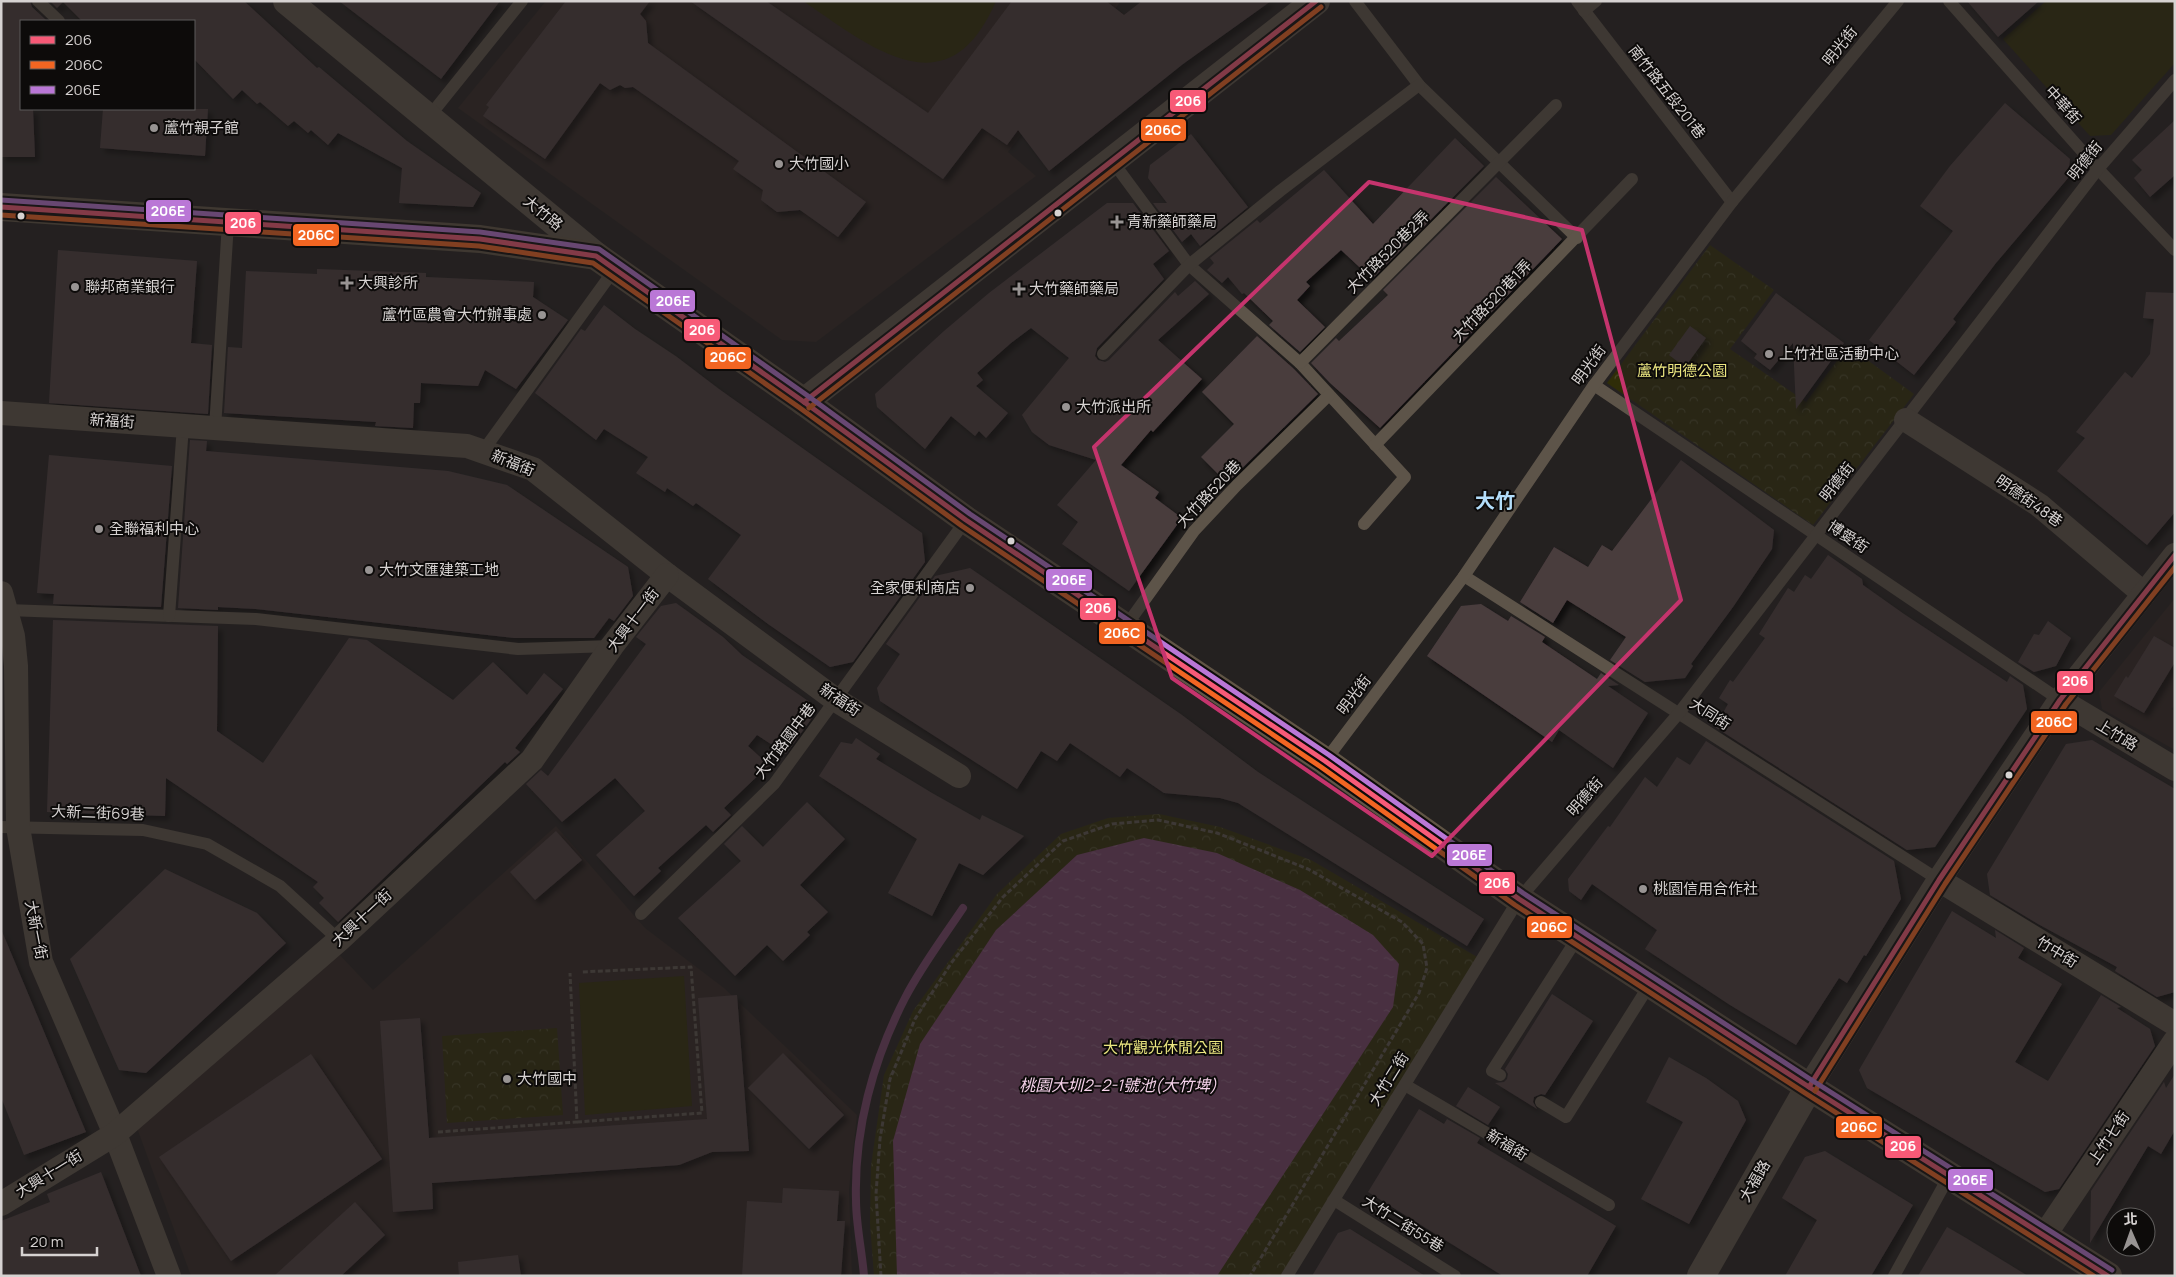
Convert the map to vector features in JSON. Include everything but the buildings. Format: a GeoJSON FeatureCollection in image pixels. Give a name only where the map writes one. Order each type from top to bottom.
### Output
{"type":"FeatureCollection","features":[{"type":"Feature","properties":{"kind":"main road"},"geometry":{"type":"LineString","coordinates":[[1,207],[480,239],[605,263]]}},
{"type":"Feature","properties":{"kind":"main road","name":"大竹路"},"geometry":{"type":"LineString","coordinates":[[605,263],[804,402],[966,520],[1324,761],[1519,899],[1808,1087],[2108,1276]]}},
{"type":"Feature","properties":{"kind":"street","name":"大竹路"},"geometry":{"type":"LineString","coordinates":[[287,1],[605,263]]}},
{"type":"Feature","properties":{"kind":"street"},"geometry":{"type":"LineString","coordinates":[[804,402],[1113,162],[1316,1]]}},
{"type":"Feature","properties":{"kind":"street","name":"新福街"},"geometry":{"type":"LineString","coordinates":[[1,413],[467,446],[533,469],[667,575],[836,700],[959,776]]}},
{"type":"Feature","properties":{"kind":"street","name":"明德街48巷"},"geometry":{"type":"LineString","coordinates":[[1906,420],[2040,506],[2144,594]]}},
{"type":"Feature","properties":{"kind":"street"},"geometry":{"type":"LineString","coordinates":[[1808,1087],[1939,880],[2060,700],[2175,555]]}},
{"type":"Feature","properties":{"kind":"street","name":"大興十一街"},"geometry":{"type":"LineString","coordinates":[[1,1204],[115,1134],[339,940],[532,760],[612,646],[667,575]]}},
{"type":"Feature","properties":{"kind":"street","name":"大新一街"},"geometry":{"type":"LineString","coordinates":[[4,601],[7,636],[16,666],[10,827],[41,962],[115,1134],[169,1276]]}},
{"type":"Feature","properties":{"kind":"street","name":"上竹路"},"geometry":{"type":"LineString","coordinates":[[2060,700],[2175,769]]}},
{"type":"Feature","properties":{"kind":"street","name":"竹中街"},"geometry":{"type":"LineString","coordinates":[[1939,880],[2175,1024]]}},
{"type":"Feature","properties":{"kind":"street","name":"上竹七街"},"geometry":{"type":"LineString","coordinates":[[2044,1236],[2175,1040]]}},
{"type":"Feature","properties":{"kind":"street","name":"大福路"},"geometry":{"type":"LineString","coordinates":[[1701,1276],[1808,1087]]}},
{"type":"Feature","properties":{"kind":"lane"},"geometry":{"type":"LineString","coordinates":[[38,1],[58,20]]}},
{"type":"Feature","properties":{"kind":"lane"},"geometry":{"type":"LineString","coordinates":[[428,118],[522,1]]}},
{"type":"Feature","properties":{"kind":"lane"},"geometry":{"type":"LineString","coordinates":[[1355,1],[1418,85],[1577,238]]}},
{"type":"Feature","properties":{"kind":"lane"},"geometry":{"type":"LineString","coordinates":[[1580,6],[1596,1]]}},
{"type":"Feature","properties":{"kind":"lane","name":"明光街"},"geometry":{"type":"LineString","coordinates":[[1324,761],[1464,576],[1594,385],[1732,202],[1898,1]]}},
{"type":"Feature","properties":{"kind":"lane","name":"中華街"},"geometry":{"type":"LineString","coordinates":[[1949,1],[2098,169],[2175,250]]}},
{"type":"Feature","properties":{"kind":"lane","name":"南竹路五段201巷"},"geometry":{"type":"LineString","coordinates":[[1580,6],[1732,202]]}},
{"type":"Feature","properties":{"kind":"lane","name":"明德街"},"geometry":{"type":"LineString","coordinates":[[1519,899],[1679,713],[2098,169],[2175,80]]}},
{"type":"Feature","properties":{"kind":"lane"},"geometry":{"type":"LineString","coordinates":[[1103,354],[1189,265],[1280,190],[1418,85]]}},
{"type":"Feature","properties":{"kind":"lane","name":"大竹路520巷2弄"},"geometry":{"type":"LineString","coordinates":[[1300,363],[1556,106]]}},
{"type":"Feature","properties":{"kind":"lane"},"geometry":{"type":"LineString","coordinates":[[1113,162],[1189,265],[1300,363],[1405,477],[1364,524]]}},
{"type":"Feature","properties":{"kind":"lane","name":"大竹路520巷1弄"},"geometry":{"type":"LineString","coordinates":[[1375,445],[1632,179]]}},
{"type":"Feature","properties":{"kind":"lane"},"geometry":{"type":"LineString","coordinates":[[214,428],[228,223]]}},
{"type":"Feature","properties":{"kind":"lane"},"geometry":{"type":"LineString","coordinates":[[483,451],[605,263]]}},
{"type":"Feature","properties":{"kind":"lane","name":"博愛街"},"geometry":{"type":"LineString","coordinates":[[1594,385],[2060,700]]}},
{"type":"Feature","properties":{"kind":"lane","name":"大竹路520巷"},"geometry":{"type":"LineString","coordinates":[[1126,626],[1194,531],[1237,485],[1329,395]]}},
{"type":"Feature","properties":{"kind":"lane"},"geometry":{"type":"LineString","coordinates":[[169,616],[183,426]]}},
{"type":"Feature","properties":{"kind":"lane","name":"大竹路國中巷"},"geometry":{"type":"LineString","coordinates":[[641,914],[774,784],[966,520]]}},
{"type":"Feature","properties":{"kind":"lane","name":"大同街"},"geometry":{"type":"LineString","coordinates":[[1464,576],[1939,880]]}},
{"type":"Feature","properties":{"kind":"lane"},"geometry":{"type":"LineString","coordinates":[[4,601],[169,616],[256,619],[518,649],[612,646]]}},
{"type":"Feature","properties":{"kind":"lane","name":"大新二街69巷"},"geometry":{"type":"LineString","coordinates":[[10,827],[143,830],[207,844],[280,886],[339,940]]}},
{"type":"Feature","properties":{"kind":"lane","name":"大竹二街"},"geometry":{"type":"LineString","coordinates":[[1287,1276],[1519,899]]}},
{"type":"Feature","properties":{"kind":"lane"},"geometry":{"type":"LineString","coordinates":[[1500,1075],[1492,1071],[1578,937]]}},
{"type":"Feature","properties":{"kind":"lane"},"geometry":{"type":"LineString","coordinates":[[1541,1102],[1566,1117],[1650,984]]}},
{"type":"Feature","properties":{"kind":"lane","name":"新福街"},"geometry":{"type":"LineString","coordinates":[[1404,1084],[1609,1205]]}},
{"type":"Feature","properties":{"kind":"lane"},"geometry":{"type":"LineString","coordinates":[[1894,1276],[1949,1176]]}},
{"type":"Feature","properties":{"kind":"lane","name":"大竹二街55巷"},"geometry":{"type":"LineString","coordinates":[[1334,1200],[1455,1276]]}},
{"type":"Feature","properties":{"kind":"path"},"geometry":{"type":"LineString","coordinates":[[881,1276],[876,1194],[880,1139],[890,1080],[915,1019],[952,962],[1003,897],[1063,841],[1112,824],[1158,820],[1218,832],[1308,869],[1402,922],[1423,944],[1427,968],[1419,993],[1250,1276]]}},
{"type":"Feature","properties":{"kind":"path"},"geometry":{"type":"LineString","coordinates":[[438,1132],[702,1113],[691,966],[581,972]]}},
{"type":"Feature","properties":{"kind":"path"},"geometry":{"type":"LineString","coordinates":[[570,973],[577,1122]]}},
{"type":"Feature","properties":{"kind":"highlighted area"},"geometry":{"type":"Polygon","coordinates":[[[1369,182],[1582,230],[1681,600],[1432,856],[1172,678],[1094,447],[1369,182]]]}},
{"type":"Feature","properties":{"kind":"shaded area","name":"大竹國小"},"geometry":{"type":"Polygon","coordinates":[[[546,1],[1121,1],[1008,152],[1036,176],[816,342],[782,340],[458,108],[546,1]]]}},
{"type":"Feature","properties":{"kind":"shaded area"},"geometry":{"type":"Polygon","coordinates":[[[2175,598],[2175,706],[2171,709],[2175,711],[2175,750],[2102,709],[2099,692],[2175,598]]]}},
{"type":"Feature","properties":{"kind":"shaded area","name":"大竹國中"},"geometry":{"type":"Polygon","coordinates":[[[556,826],[645,928],[724,988],[857,1115],[849,1189],[852,1276],[191,1276],[137,1128],[337,952],[373,990],[556,826]]]}},
{"type":"Feature","properties":{"kind":"green space"},"geometry":{"type":"Polygon","coordinates":[[[803,1],[996,1],[977,35],[955,55],[932,62],[907,60],[881,51],[803,1]]]}},
{"type":"Feature","properties":{"kind":"green space"},"geometry":{"type":"Polygon","coordinates":[[[2046,1],[2175,1],[2175,63],[2111,135],[2090,136],[2003,39],[2046,1]]]}},
{"type":"Feature","properties":{"kind":"green space","name":"蘆竹明德公園"},"geometry":{"type":"Polygon","coordinates":[[[1710,245],[1774,290],[1730,349],[1806,402],[1848,346],[1914,394],[1813,525],[1607,383],[1710,245]]]}},
{"type":"Feature","properties":{"kind":"green space","name":"桃園大圳2--2-1號池(大竹埤)"},"geometry":{"type":"Polygon","coordinates":[[[1159,814],[1220,827],[1311,860],[1484,961],[1396,1107],[1280,1276],[874,1276],[870,1223],[871,1166],[884,1075],[913,1011],[997,894],[1061,834],[1108,818],[1159,814]]]}},
{"type":"Feature","properties":{"kind":"green space"},"geometry":{"type":"Polygon","coordinates":[[[684,976],[692,1106],[585,1115],[579,983],[684,976]]]}},
{"type":"Feature","properties":{"kind":"green space"},"geometry":{"type":"Polygon","coordinates":[[[557,1028],[563,1115],[447,1123],[442,1036],[557,1028]]]}},
{"type":"Feature","properties":{"kind":"water","name":"桃園大圳2--2-1號池(大竹埤)"},"geometry":{"type":"Polygon","coordinates":[[[1144,838],[1217,853],[1300,890],[1373,935],[1399,964],[1393,1007],[1217,1276],[897,1276],[893,1141],[920,1044],[996,930],[1077,855],[1144,838]]]}},
{"type":"Feature","properties":{"kind":"waterway"},"geometry":{"type":"LineString","coordinates":[[864,1276],[857,1219],[856,1174],[858,1148],[868,1096],[884,1046],[911,986],[963,908]]}},
{"type":"Feature","properties":{"kind":"transit line","name":"206"},"geometry":{"type":"LineString","coordinates":[[804,402],[1316,1]]}},
{"type":"Feature","properties":{"kind":"transit line","name":"206C"},"geometry":{"type":"LineString","coordinates":[[809,408],[1321,7]]}},
{"type":"Feature","properties":{"kind":"transit line","name":"206E"},"geometry":{"type":"LineString","coordinates":[[1,200],[480,232],[599,249],[808,396],[970,514],[1329,755],[1523,893],[1813,1081],[2112,1270]]}},
{"type":"Feature","properties":{"kind":"transit line","name":"206"},"geometry":{"type":"LineString","coordinates":[[1,207],[480,239],[596,256],[804,402],[966,520],[1325,761],[1519,899],[1809,1087],[2108,1276]]}},
{"type":"Feature","properties":{"kind":"transit line","name":"206C"},"geometry":{"type":"LineString","coordinates":[[1,215],[479,246],[593,263],[800,408],[962,526],[1321,767],[1515,905],[1805,1093],[2094,1276]]}},
{"type":"Feature","properties":{"kind":"transit line","name":"206"},"geometry":{"type":"LineString","coordinates":[[1809,1087],[1939,880],[2060,700],[2175,555]]}},
{"type":"Feature","properties":{"kind":"transit line","name":"206C"},"geometry":{"type":"LineString","coordinates":[[1815,1091],[1945,884],[2066,704],[2175,567]]}},
{"type":"Feature","properties":{"kind":"place","name":"蘆竹親子館"},"geometry":{"type":"Point","coordinates":[154,128]}},
{"type":"Feature","properties":{"kind":"place","name":"大竹國小"},"geometry":{"type":"Point","coordinates":[779,164]}},
{"type":"Feature","properties":{"kind":"place","name":"青新藥師藥局"},"geometry":{"type":"Point","coordinates":[1117,222]}},
{"type":"Feature","properties":{"kind":"place","name":"大興診所"},"geometry":{"type":"Point","coordinates":[347,283]}},
{"type":"Feature","properties":{"kind":"place","name":"聯邦商業銀行"},"geometry":{"type":"Point","coordinates":[75,287]}},
{"type":"Feature","properties":{"kind":"place","name":"大竹藥師藥局"},"geometry":{"type":"Point","coordinates":[1019,289]}},
{"type":"Feature","properties":{"kind":"place","name":"蘆竹區農會大竹辦事處"},"geometry":{"type":"Point","coordinates":[542,315]}},
{"type":"Feature","properties":{"kind":"place","name":"上竹社區活動中心"},"geometry":{"type":"Point","coordinates":[1769,354]}},
{"type":"Feature","properties":{"kind":"place","name":"大竹派出所"},"geometry":{"type":"Point","coordinates":[1066,407]}},
{"type":"Feature","properties":{"kind":"place","name":"全聯福利中心"},"geometry":{"type":"Point","coordinates":[99,529]}},
{"type":"Feature","properties":{"kind":"place","name":"大竹文匯建築工地"},"geometry":{"type":"Point","coordinates":[369,570]}},
{"type":"Feature","properties":{"kind":"place","name":"全家便利商店"},"geometry":{"type":"Point","coordinates":[970,588]}},
{"type":"Feature","properties":{"kind":"place","name":"桃園信用合作社"},"geometry":{"type":"Point","coordinates":[1643,889]}},
{"type":"Feature","properties":{"kind":"place","name":"大竹國中"},"geometry":{"type":"Point","coordinates":[507,1079]}},
{"type":"Feature","properties":{"kind":"district","name":"大竹"},"geometry":{"type":"Point","coordinates":[1495,501]}},
{"type":"Feature","properties":{"kind":"park label","name":"大竹觀光休閒公園"},"geometry":{"type":"Point","coordinates":[1163,1048]}}]}
